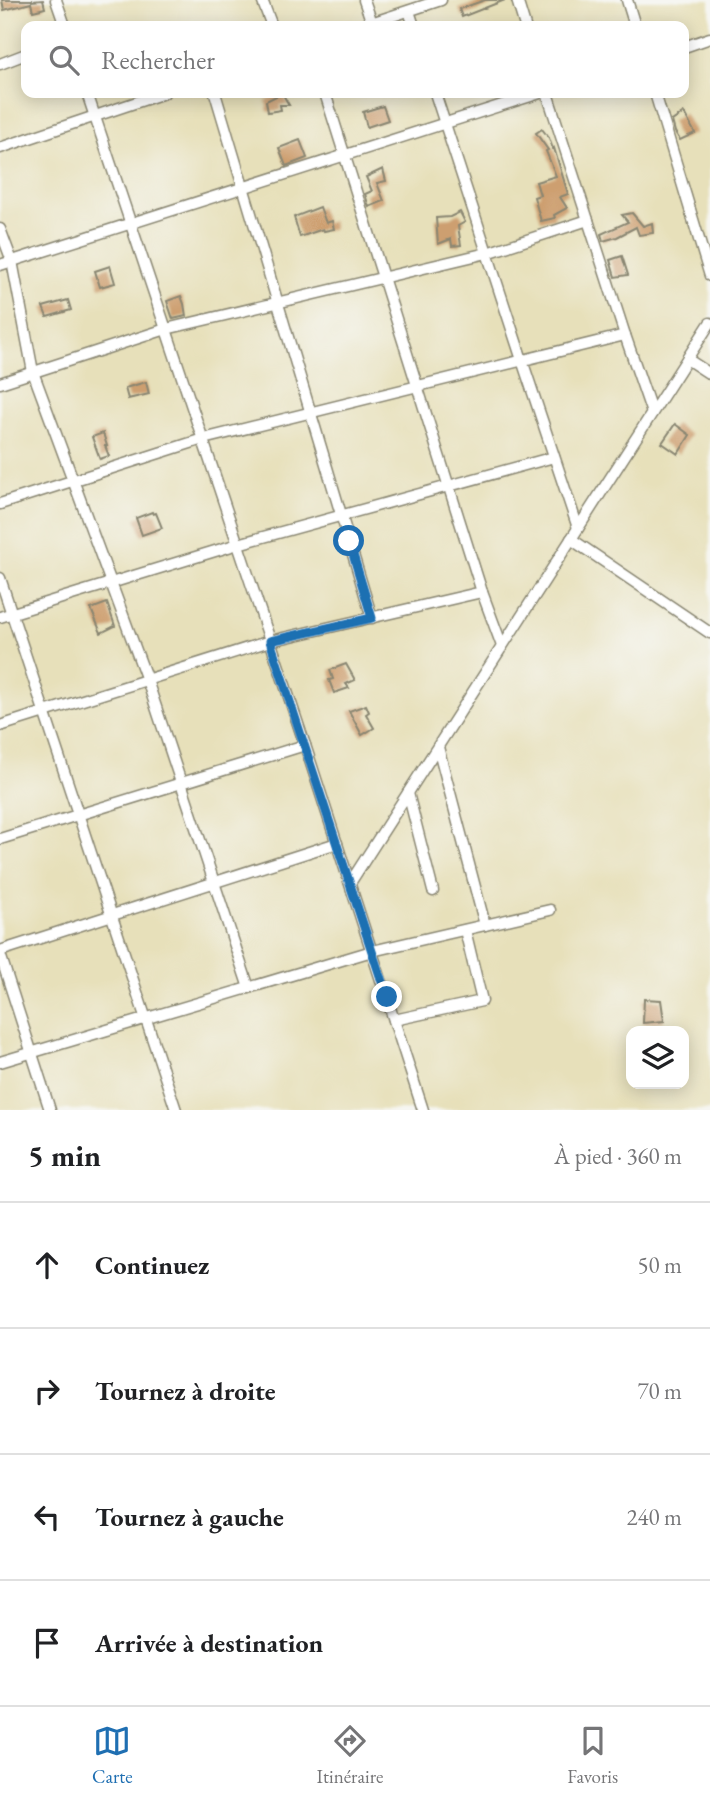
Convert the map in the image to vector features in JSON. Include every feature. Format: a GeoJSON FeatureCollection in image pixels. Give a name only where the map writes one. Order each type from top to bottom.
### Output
{"type":"FeatureCollection","features":[{"type":"Feature","properties":{"kind":"street"},"geometry":{"type":"LineString","coordinates":[[56,0],[63,21]]}},
{"type":"Feature","properties":{"kind":"street"},"geometry":{"type":"LineString","coordinates":[[262,0],[270,21]]}},
{"type":"Feature","properties":{"kind":"street"},"geometry":{"type":"LineString","coordinates":[[363,0],[366,21]]}},
{"type":"Feature","properties":{"kind":"street"},"geometry":{"type":"LineString","coordinates":[[379,21],[441,0]]}},
{"type":"Feature","properties":{"kind":"street"},"geometry":{"type":"LineString","coordinates":[[517,0],[523,21]]}},
{"type":"Feature","properties":{"kind":"street"},"geometry":{"type":"LineString","coordinates":[[627,0],[633,21]]}},
{"type":"Feature","properties":{"kind":"street"},"geometry":{"type":"LineString","coordinates":[[409,11],[412,21]]}},
{"type":"Feature","properties":{"kind":"street"},"geometry":{"type":"LineString","coordinates":[[689,45],[710,38]]}},
{"type":"Feature","properties":{"kind":"street"},"geometry":{"type":"LineString","coordinates":[[0,64],[21,56]]}},
{"type":"Feature","properties":{"kind":"street"},"geometry":{"type":"LineString","coordinates":[[89,98],[305,746],[423,1110]]}},
{"type":"Feature","properties":{"kind":"street"},"geometry":{"type":"LineString","coordinates":[[0,148],[149,98]]}},
{"type":"Feature","properties":{"kind":"street"},"geometry":{"type":"LineString","coordinates":[[216,98],[372,618]]}},
{"type":"Feature","properties":{"kind":"street"},"geometry":{"type":"LineString","coordinates":[[327,98],[482,592],[502,646]]}},
{"type":"Feature","properties":{"kind":"street"},"geometry":{"type":"LineString","coordinates":[[437,98],[578,528]]}},
{"type":"Feature","properties":{"kind":"street"},"geometry":{"type":"LineString","coordinates":[[0,265],[524,98]]}},
{"type":"Feature","properties":{"kind":"street"},"geometry":{"type":"LineString","coordinates":[[549,98],[652,413]]}},
{"type":"Feature","properties":{"kind":"street"},"geometry":{"type":"LineString","coordinates":[[657,98],[710,276]]}},
{"type":"Feature","properties":{"kind":"street"},"geometry":{"type":"LineString","coordinates":[[0,383],[166,329],[487,253],[588,220]]}},
{"type":"Feature","properties":{"kind":"street"},"geometry":{"type":"LineString","coordinates":[[0,229],[12,261],[33,372],[147,680],[249,988]]}},
{"type":"Feature","properties":{"kind":"street"},"geometry":{"type":"LineString","coordinates":[[350,883],[710,323]]}},
{"type":"Feature","properties":{"kind":"street"},"geometry":{"type":"LineString","coordinates":[[0,504],[203,439],[625,335]]}},
{"type":"Feature","properties":{"kind":"street"},"geometry":{"type":"LineString","coordinates":[[687,359],[710,374]]}},
{"type":"Feature","properties":{"kind":"street"},"geometry":{"type":"LineString","coordinates":[[0,617],[238,544],[554,457]]}},
{"type":"Feature","properties":{"kind":"street"},"geometry":{"type":"LineString","coordinates":[[571,539],[710,633]]}},
{"type":"Feature","properties":{"kind":"street"},"geometry":{"type":"LineString","coordinates":[[0,578],[176,1110]]}},
{"type":"Feature","properties":{"kind":"street"},"geometry":{"type":"LineString","coordinates":[[0,726],[270,641],[482,592]]}},
{"type":"Feature","properties":{"kind":"street"},"geometry":{"type":"LineString","coordinates":[[0,839],[305,746]]}},
{"type":"Feature","properties":{"kind":"street"},"geometry":{"type":"LineString","coordinates":[[438,747],[485,925]]}},
{"type":"Feature","properties":{"kind":"street"},"geometry":{"type":"LineString","coordinates":[[408,793],[433,891]]}},
{"type":"Feature","properties":{"kind":"street"},"geometry":{"type":"LineString","coordinates":[[50,1110],[0,953],[337,844]]}},
{"type":"Feature","properties":{"kind":"street"},"geometry":{"type":"LineString","coordinates":[[0,1062],[372,951],[550,910]]}},
{"type":"Feature","properties":{"kind":"street"},"geometry":{"type":"LineString","coordinates":[[394,1020],[482,1000],[465,930]]}},
{"type":"Feature","properties":{"kind":"building"},"geometry":{"type":"Polygon","coordinates":[[[2,0],[43,0],[45,8],[33,11],[31,3],[4,10],[2,0]]]}},
{"type":"Feature","properties":{"kind":"building"},"geometry":{"type":"Polygon","coordinates":[[[485,0],[505,0],[462,17],[459,9],[485,0]]]}},
{"type":"Feature","properties":{"kind":"building"},"geometry":{"type":"Polygon","coordinates":[[[285,98],[289,105],[280,105],[281,110],[268,112],[266,101],[285,98]]]}},
{"type":"Feature","properties":{"kind":"building"},"geometry":{"type":"Polygon","coordinates":[[[383,106],[388,120],[367,127],[363,112],[383,106]]]}},
{"type":"Feature","properties":{"kind":"building"},"geometry":{"type":"Polygon","coordinates":[[[684,113],[695,133],[680,140],[672,121],[684,113]]]}},
{"type":"Feature","properties":{"kind":"building"},"geometry":{"type":"Polygon","coordinates":[[[542,129],[554,148],[568,194],[560,197],[567,208],[554,215],[555,218],[541,221],[534,197],[540,195],[536,182],[556,176],[546,151],[548,150],[536,133],[542,129]]]}},
{"type":"Feature","properties":{"kind":"building"},"geometry":{"type":"Polygon","coordinates":[[[300,140],[307,158],[286,166],[279,148],[300,140]]]}},
{"type":"Feature","properties":{"kind":"building"},"geometry":{"type":"Polygon","coordinates":[[[383,169],[386,181],[377,183],[384,201],[369,207],[365,194],[372,191],[366,177],[383,169]]]}},
{"type":"Feature","properties":{"kind":"building"},"geometry":{"type":"Polygon","coordinates":[[[320,207],[326,223],[332,221],[334,229],[323,229],[300,237],[294,217],[320,207]]]}},
{"type":"Feature","properties":{"kind":"building"},"geometry":{"type":"Polygon","coordinates":[[[460,212],[465,222],[458,226],[461,245],[452,246],[451,239],[438,244],[436,218],[450,217],[460,212]]]}},
{"type":"Feature","properties":{"kind":"building"},"geometry":{"type":"Polygon","coordinates":[[[632,213],[643,226],[652,223],[653,233],[639,235],[636,227],[603,241],[601,234],[628,222],[622,215],[632,213]]]}},
{"type":"Feature","properties":{"kind":"building"},"geometry":{"type":"Polygon","coordinates":[[[622,256],[628,275],[615,277],[610,260],[622,256]]]}},
{"type":"Feature","properties":{"kind":"building"},"geometry":{"type":"Polygon","coordinates":[[[110,266],[115,283],[100,287],[95,271],[110,266]]]}},
{"type":"Feature","properties":{"kind":"building"},"geometry":{"type":"Polygon","coordinates":[[[181,296],[186,316],[173,319],[167,301],[181,296]]]}},
{"type":"Feature","properties":{"kind":"building"},"geometry":{"type":"Polygon","coordinates":[[[68,300],[71,310],[47,317],[43,307],[68,300]]]}},
{"type":"Feature","properties":{"kind":"building"},"geometry":{"type":"Polygon","coordinates":[[[146,382],[149,394],[128,399],[125,388],[146,382]]]}},
{"type":"Feature","properties":{"kind":"building"},"geometry":{"type":"Polygon","coordinates":[[[675,424],[690,435],[678,454],[662,443],[675,424]]]}},
{"type":"Feature","properties":{"kind":"building"},"geometry":{"type":"Polygon","coordinates":[[[103,433],[109,456],[100,459],[92,437],[103,433]]]}},
{"type":"Feature","properties":{"kind":"building"},"geometry":{"type":"Polygon","coordinates":[[[156,513],[162,528],[142,535],[136,518],[156,513]]]}},
{"type":"Feature","properties":{"kind":"building"},"geometry":{"type":"Polygon","coordinates":[[[107,603],[115,626],[101,633],[91,609],[107,603]]]}},
{"type":"Feature","properties":{"kind":"building"},"geometry":{"type":"Polygon","coordinates":[[[346,664],[355,680],[346,684],[349,688],[334,693],[329,680],[333,679],[330,670],[346,664]]]}},
{"type":"Feature","properties":{"kind":"building"},"geometry":{"type":"Polygon","coordinates":[[[366,705],[369,712],[366,714],[374,728],[362,735],[349,711],[366,705]]]}},
{"type":"Feature","properties":{"kind":"building"},"geometry":{"type":"Polygon","coordinates":[[[644,999],[661,1000],[664,1021],[643,1023],[644,999]]]}},
{"type":"Feature","properties":{"kind":"route"},"geometry":{"type":"LineString","coordinates":[[349,541],[372,618],[270,641],[387,997]]}}]}
